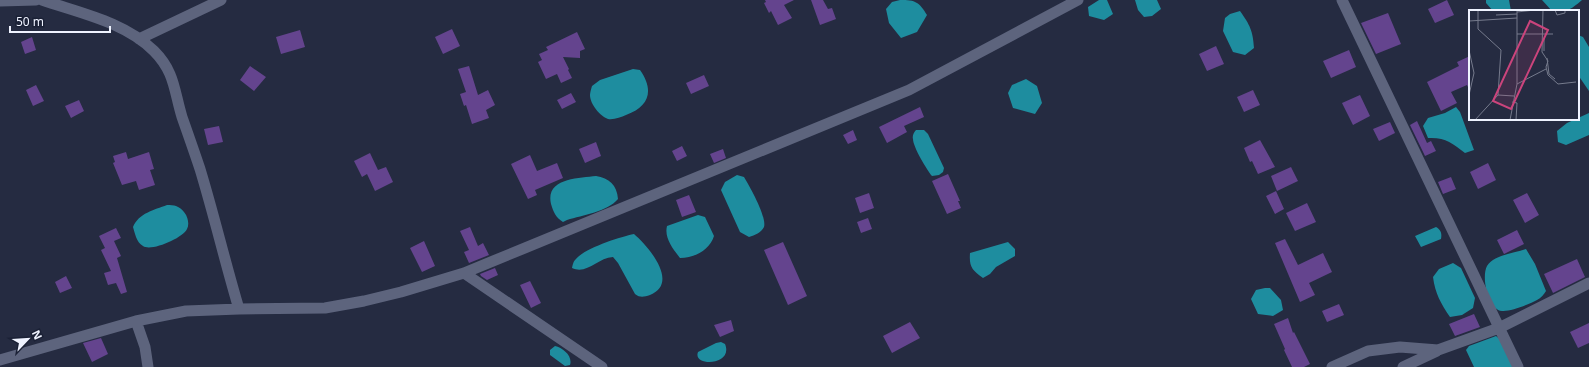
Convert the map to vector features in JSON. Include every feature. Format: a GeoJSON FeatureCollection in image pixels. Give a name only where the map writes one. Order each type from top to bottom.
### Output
{"type":"FeatureCollection","features":[{"type":"Feature","properties":{"kind":"street"},"geometry":{"type":"LineString","coordinates":[[0,1],[36,0]]}},
{"type":"Feature","properties":{"kind":"street"},"geometry":{"type":"LineString","coordinates":[[42,0],[104,21],[126,31],[154,51],[166,65],[175,84],[182,115],[200,169],[239,309]]}},
{"type":"Feature","properties":{"kind":"street"},"geometry":{"type":"LineString","coordinates":[[138,39],[221,0]]}},
{"type":"Feature","properties":{"kind":"street"},"geometry":{"type":"LineString","coordinates":[[0,360],[136,321],[186,311],[325,308],[401,292],[464,273],[909,90],[1078,0]]}},
{"type":"Feature","properties":{"kind":"street"},"geometry":{"type":"LineString","coordinates":[[1342,0],[1518,367]]}},
{"type":"Feature","properties":{"kind":"street"},"geometry":{"type":"LineString","coordinates":[[464,273],[602,367]]}},
{"type":"Feature","properties":{"kind":"street"},"geometry":{"type":"LineString","coordinates":[[1403,367],[1438,350],[1499,328],[1589,283]]}},
{"type":"Feature","properties":{"kind":"street"},"geometry":{"type":"LineString","coordinates":[[136,321],[145,347],[148,367]]}},
{"type":"Feature","properties":{"kind":"street"},"geometry":{"type":"LineString","coordinates":[[1332,367],[1368,351],[1400,347],[1438,350]]}},
{"type":"Feature","properties":{"kind":"water"},"geometry":{"type":"Polygon","coordinates":[[[900,0],[913,1],[922,7],[927,15],[917,32],[901,38],[889,23],[886,9],[892,2],[900,0]]]}},
{"type":"Feature","properties":{"kind":"water"},"geometry":{"type":"Polygon","coordinates":[[[1099,0],[1107,0],[1113,14],[1104,20],[1089,16],[1088,7],[1099,0]]]}},
{"type":"Feature","properties":{"kind":"water"},"geometry":{"type":"Polygon","coordinates":[[[1135,0],[1157,0],[1161,9],[1152,16],[1144,17],[1138,10],[1135,0]]]}},
{"type":"Feature","properties":{"kind":"water"},"geometry":{"type":"Polygon","coordinates":[[[1486,0],[1509,0],[1511,10],[1492,10],[1486,3],[1486,0]]]}},
{"type":"Feature","properties":{"kind":"water"},"geometry":{"type":"Polygon","coordinates":[[[1542,0],[1582,0],[1568,10],[1551,10],[1542,0]]]}},
{"type":"Feature","properties":{"kind":"water"},"geometry":{"type":"Polygon","coordinates":[[[1240,11],[1250,28],[1254,42],[1254,48],[1245,55],[1233,52],[1223,31],[1225,18],[1230,14],[1240,11]]]}},
{"type":"Feature","properties":{"kind":"water"},"geometry":{"type":"Polygon","coordinates":[[[1579,35],[1583,37],[1589,47],[1589,91],[1579,76],[1579,35]]]}},
{"type":"Feature","properties":{"kind":"water"},"geometry":{"type":"Polygon","coordinates":[[[633,69],[640,70],[647,84],[648,91],[645,102],[634,111],[622,117],[608,119],[596,109],[590,98],[592,86],[600,80],[633,69]]]}},
{"type":"Feature","properties":{"kind":"water"},"geometry":{"type":"Polygon","coordinates":[[[1026,79],[1037,86],[1042,103],[1035,114],[1013,108],[1008,93],[1012,85],[1026,79]]]}},
{"type":"Feature","properties":{"kind":"water"},"geometry":{"type":"Polygon","coordinates":[[[1456,107],[1460,112],[1474,150],[1465,153],[1448,141],[1428,138],[1423,126],[1428,118],[1445,113],[1456,107]]]}},
{"type":"Feature","properties":{"kind":"water"},"geometry":{"type":"Polygon","coordinates":[[[1589,113],[1589,135],[1566,145],[1558,142],[1557,131],[1567,123],[1574,120],[1579,120],[1579,118],[1589,113]]]}},
{"type":"Feature","properties":{"kind":"water"},"geometry":{"type":"Polygon","coordinates":[[[916,130],[924,130],[928,134],[944,168],[943,172],[939,175],[932,176],[918,153],[913,138],[913,134],[916,130]]]}},
{"type":"Feature","properties":{"kind":"water"},"geometry":{"type":"Polygon","coordinates":[[[737,175],[744,177],[761,209],[763,216],[764,227],[756,235],[749,237],[740,232],[721,190],[725,182],[737,175]]]}},
{"type":"Feature","properties":{"kind":"water"},"geometry":{"type":"Polygon","coordinates":[[[596,176],[605,178],[612,183],[616,190],[618,199],[608,207],[587,215],[563,222],[558,218],[551,204],[553,189],[558,184],[565,181],[596,176]]]}},
{"type":"Feature","properties":{"kind":"water"},"geometry":{"type":"Polygon","coordinates":[[[167,205],[176,206],[184,212],[188,219],[187,229],[180,236],[159,246],[143,246],[137,240],[133,227],[143,215],[167,205]]]}},
{"type":"Feature","properties":{"kind":"water"},"geometry":{"type":"Polygon","coordinates":[[[698,215],[705,217],[714,236],[712,241],[705,249],[696,255],[680,258],[668,239],[666,230],[667,226],[698,215]]]}},
{"type":"Feature","properties":{"kind":"water"},"geometry":{"type":"Polygon","coordinates":[[[1436,227],[1441,232],[1441,239],[1421,247],[1415,236],[1436,227]]]}},
{"type":"Feature","properties":{"kind":"water"},"geometry":{"type":"Polygon","coordinates":[[[634,234],[653,255],[662,274],[662,282],[658,289],[650,295],[642,297],[635,294],[618,263],[613,257],[602,260],[587,268],[577,270],[572,268],[575,260],[587,251],[612,240],[634,234]]]}},
{"type":"Feature","properties":{"kind":"water"},"geometry":{"type":"Polygon","coordinates":[[[1008,242],[1015,249],[1015,256],[996,267],[990,274],[983,278],[976,273],[970,262],[970,253],[1008,242]]]}},
{"type":"Feature","properties":{"kind":"water"},"geometry":{"type":"Polygon","coordinates":[[[1526,249],[1535,264],[1546,291],[1538,299],[1525,306],[1506,311],[1497,309],[1490,299],[1485,285],[1485,271],[1487,266],[1494,259],[1526,249]]]}},
{"type":"Feature","properties":{"kind":"water"},"geometry":{"type":"Polygon","coordinates":[[[1453,263],[1461,268],[1475,298],[1473,308],[1462,315],[1450,317],[1439,298],[1433,277],[1439,269],[1453,263]]]}},
{"type":"Feature","properties":{"kind":"water"},"geometry":{"type":"Polygon","coordinates":[[[1270,288],[1281,300],[1283,310],[1273,316],[1258,314],[1251,299],[1256,290],[1270,288]]]}},
{"type":"Feature","properties":{"kind":"water"},"geometry":{"type":"Polygon","coordinates":[[[1496,336],[1502,341],[1515,367],[1474,367],[1466,350],[1469,346],[1496,336]]]}},
{"type":"Feature","properties":{"kind":"water"},"geometry":{"type":"Polygon","coordinates":[[[721,342],[725,344],[726,351],[724,357],[713,362],[706,362],[698,357],[698,352],[721,342]]]}},
{"type":"Feature","properties":{"kind":"water"},"geometry":{"type":"Polygon","coordinates":[[[555,346],[567,353],[571,362],[570,365],[565,366],[550,355],[550,350],[555,346]]]}},
{"type":"Feature","properties":{"kind":"building"},"geometry":{"type":"Polygon","coordinates":[[[765,0],[794,0],[784,5],[792,18],[778,25],[771,11],[769,13],[764,3],[766,2],[765,0]]]}},
{"type":"Feature","properties":{"kind":"building"},"geometry":{"type":"Polygon","coordinates":[[[811,0],[823,0],[828,9],[832,8],[836,19],[820,25],[811,0]]]}},
{"type":"Feature","properties":{"kind":"building"},"geometry":{"type":"Polygon","coordinates":[[[1447,0],[1454,15],[1435,23],[1428,9],[1447,0]]]}},
{"type":"Feature","properties":{"kind":"building"},"geometry":{"type":"Polygon","coordinates":[[[1388,13],[1401,44],[1376,54],[1361,23],[1388,13]]]}},
{"type":"Feature","properties":{"kind":"building"},"geometry":{"type":"Polygon","coordinates":[[[452,29],[460,46],[443,54],[435,37],[452,29]]]}},
{"type":"Feature","properties":{"kind":"building"},"geometry":{"type":"Polygon","coordinates":[[[300,30],[305,47],[281,54],[276,37],[300,30]]]}},
{"type":"Feature","properties":{"kind":"building"},"geometry":{"type":"Polygon","coordinates":[[[577,32],[585,49],[580,51],[580,58],[563,57],[572,78],[561,83],[557,74],[546,79],[538,62],[542,60],[539,54],[548,50],[546,47],[577,32]]]}},
{"type":"Feature","properties":{"kind":"building"},"geometry":{"type":"Polygon","coordinates":[[[32,37],[36,50],[25,54],[21,42],[32,37]]]}},
{"type":"Feature","properties":{"kind":"building"},"geometry":{"type":"Polygon","coordinates":[[[1216,46],[1224,64],[1207,71],[1199,54],[1216,46]]]}},
{"type":"Feature","properties":{"kind":"building"},"geometry":{"type":"Polygon","coordinates":[[[1349,50],[1356,67],[1331,78],[1323,61],[1349,50]]]}},
{"type":"Feature","properties":{"kind":"building"},"geometry":{"type":"Polygon","coordinates":[[[1469,56],[1469,89],[1467,85],[1451,92],[1457,103],[1441,111],[1427,82],[1459,66],[1457,62],[1469,56]]]}},
{"type":"Feature","properties":{"kind":"building"},"geometry":{"type":"Polygon","coordinates":[[[250,66],[266,77],[254,91],[240,80],[250,66]]]}},
{"type":"Feature","properties":{"kind":"building"},"geometry":{"type":"Polygon","coordinates":[[[469,66],[478,95],[488,90],[495,105],[486,110],[489,118],[472,124],[466,105],[464,106],[460,94],[466,92],[458,69],[469,66]]]}},
{"type":"Feature","properties":{"kind":"building"},"geometry":{"type":"Polygon","coordinates":[[[704,75],[709,86],[691,94],[686,83],[704,75]]]}},
{"type":"Feature","properties":{"kind":"building"},"geometry":{"type":"Polygon","coordinates":[[[36,85],[44,101],[33,106],[26,90],[36,85]]]}},
{"type":"Feature","properties":{"kind":"building"},"geometry":{"type":"Polygon","coordinates":[[[1253,90],[1260,105],[1244,112],[1237,97],[1253,90]]]}},
{"type":"Feature","properties":{"kind":"building"},"geometry":{"type":"Polygon","coordinates":[[[571,93],[576,102],[562,109],[557,100],[571,93]]]}},
{"type":"Feature","properties":{"kind":"building"},"geometry":{"type":"Polygon","coordinates":[[[1360,95],[1370,116],[1353,125],[1342,103],[1360,95]]]}},
{"type":"Feature","properties":{"kind":"building"},"geometry":{"type":"Polygon","coordinates":[[[79,100],[84,111],[71,118],[65,106],[79,100]]]}},
{"type":"Feature","properties":{"kind":"building"},"geometry":{"type":"Polygon","coordinates":[[[920,107],[924,117],[904,126],[907,132],[887,143],[879,127],[920,107]]]}},
{"type":"Feature","properties":{"kind":"building"},"geometry":{"type":"Polygon","coordinates":[[[1417,121],[1427,143],[1431,141],[1436,151],[1425,156],[1410,125],[1417,121]]]}},
{"type":"Feature","properties":{"kind":"building"},"geometry":{"type":"Polygon","coordinates":[[[1390,122],[1395,133],[1379,141],[1373,129],[1390,122]]]}},
{"type":"Feature","properties":{"kind":"building"},"geometry":{"type":"Polygon","coordinates":[[[219,126],[223,142],[208,145],[204,129],[219,126]]]}},
{"type":"Feature","properties":{"kind":"building"},"geometry":{"type":"Polygon","coordinates":[[[853,130],[857,140],[848,144],[843,135],[853,130]]]}},
{"type":"Feature","properties":{"kind":"building"},"geometry":{"type":"Polygon","coordinates":[[[1260,140],[1275,167],[1258,174],[1252,161],[1250,162],[1244,148],[1260,140]]]}},
{"type":"Feature","properties":{"kind":"building"},"geometry":{"type":"Polygon","coordinates":[[[596,142],[601,156],[585,163],[579,149],[596,142]]]}},
{"type":"Feature","properties":{"kind":"building"},"geometry":{"type":"Polygon","coordinates":[[[682,146],[687,156],[677,161],[672,151],[682,146]]]}},
{"type":"Feature","properties":{"kind":"building"},"geometry":{"type":"Polygon","coordinates":[[[723,149],[726,158],[714,163],[710,154],[723,149]]]}},
{"type":"Feature","properties":{"kind":"building"},"geometry":{"type":"Polygon","coordinates":[[[126,152],[128,159],[149,152],[154,169],[150,170],[155,185],[139,190],[136,181],[122,185],[113,163],[115,162],[113,156],[126,152]]]}},
{"type":"Feature","properties":{"kind":"building"},"geometry":{"type":"Polygon","coordinates":[[[370,153],[378,170],[386,167],[393,182],[375,191],[367,174],[362,177],[354,161],[370,153]]]}},
{"type":"Feature","properties":{"kind":"building"},"geometry":{"type":"Polygon","coordinates":[[[530,155],[537,171],[557,163],[563,178],[535,190],[537,195],[528,199],[511,164],[530,155]]]}},
{"type":"Feature","properties":{"kind":"building"},"geometry":{"type":"Polygon","coordinates":[[[1488,163],[1496,180],[1478,189],[1470,172],[1488,163]]]}},
{"type":"Feature","properties":{"kind":"building"},"geometry":{"type":"Polygon","coordinates":[[[1291,167],[1298,181],[1277,191],[1271,176],[1291,167]]]}},
{"type":"Feature","properties":{"kind":"building"},"geometry":{"type":"Polygon","coordinates":[[[948,174],[960,201],[958,201],[961,208],[947,214],[932,181],[948,174]]]}},
{"type":"Feature","properties":{"kind":"building"},"geometry":{"type":"Polygon","coordinates":[[[1451,177],[1456,189],[1443,194],[1438,182],[1451,177]]]}},
{"type":"Feature","properties":{"kind":"building"},"geometry":{"type":"Polygon","coordinates":[[[1276,191],[1284,209],[1275,214],[1266,196],[1276,191]]]}},
{"type":"Feature","properties":{"kind":"building"},"geometry":{"type":"Polygon","coordinates":[[[869,193],[874,208],[860,213],[855,198],[869,193]]]}},
{"type":"Feature","properties":{"kind":"building"},"geometry":{"type":"Polygon","coordinates":[[[1527,193],[1539,215],[1525,223],[1513,200],[1527,193]]]}},
{"type":"Feature","properties":{"kind":"building"},"geometry":{"type":"Polygon","coordinates":[[[689,195],[696,212],[682,217],[676,200],[689,195]]]}},
{"type":"Feature","properties":{"kind":"building"},"geometry":{"type":"Polygon","coordinates":[[[1307,203],[1316,222],[1295,231],[1286,213],[1307,203]]]}},
{"type":"Feature","properties":{"kind":"building"},"geometry":{"type":"Polygon","coordinates":[[[868,218],[872,229],[861,233],[857,222],[868,218]]]}},
{"type":"Feature","properties":{"kind":"building"},"geometry":{"type":"Polygon","coordinates":[[[470,227],[478,246],[483,243],[489,255],[469,263],[464,252],[469,250],[460,231],[470,227]]]}},
{"type":"Feature","properties":{"kind":"building"},"geometry":{"type":"Polygon","coordinates":[[[116,228],[121,238],[114,241],[121,256],[117,258],[127,292],[121,294],[116,283],[108,285],[104,273],[111,271],[101,250],[105,248],[99,236],[116,228]]]}},
{"type":"Feature","properties":{"kind":"building"},"geometry":{"type":"Polygon","coordinates":[[[1517,230],[1524,244],[1504,254],[1497,240],[1517,230]]]}},
{"type":"Feature","properties":{"kind":"building"},"geometry":{"type":"Polygon","coordinates":[[[1285,239],[1298,265],[1323,253],[1332,272],[1309,283],[1315,295],[1300,302],[1275,243],[1285,239]]]}},
{"type":"Feature","properties":{"kind":"building"},"geometry":{"type":"Polygon","coordinates":[[[424,241],[435,266],[422,272],[410,248],[424,241]]]}},
{"type":"Feature","properties":{"kind":"building"},"geometry":{"type":"Polygon","coordinates":[[[783,242],[807,296],[788,305],[764,250],[783,242]]]}},
{"type":"Feature","properties":{"kind":"building"},"geometry":{"type":"Polygon","coordinates":[[[1577,259],[1585,277],[1553,293],[1544,274],[1577,259]]]}},
{"type":"Feature","properties":{"kind":"building"},"geometry":{"type":"Polygon","coordinates":[[[495,268],[498,275],[487,280],[480,274],[495,268]]]}},
{"type":"Feature","properties":{"kind":"building"},"geometry":{"type":"Polygon","coordinates":[[[66,276],[72,288],[60,293],[55,282],[66,276]]]}},
{"type":"Feature","properties":{"kind":"building"},"geometry":{"type":"Polygon","coordinates":[[[530,281],[541,303],[531,308],[520,285],[530,281]]]}},
{"type":"Feature","properties":{"kind":"building"},"geometry":{"type":"Polygon","coordinates":[[[1339,304],[1344,315],[1327,322],[1322,311],[1339,304]]]}},
{"type":"Feature","properties":{"kind":"building"},"geometry":{"type":"Polygon","coordinates":[[[1474,314],[1480,327],[1455,336],[1449,324],[1474,314]]]}},
{"type":"Feature","properties":{"kind":"building"},"geometry":{"type":"Polygon","coordinates":[[[1288,318],[1293,333],[1294,332],[1310,364],[1304,367],[1292,367],[1274,324],[1288,318]]]}},
{"type":"Feature","properties":{"kind":"building"},"geometry":{"type":"Polygon","coordinates":[[[731,320],[734,331],[720,337],[714,325],[731,320]]]}},
{"type":"Feature","properties":{"kind":"building"},"geometry":{"type":"Polygon","coordinates":[[[910,322],[920,338],[892,353],[883,336],[910,322]]]}},
{"type":"Feature","properties":{"kind":"building"},"geometry":{"type":"Polygon","coordinates":[[[1589,323],[1589,343],[1578,348],[1570,332],[1589,323]]]}},
{"type":"Feature","properties":{"kind":"building"},"geometry":{"type":"Polygon","coordinates":[[[101,338],[108,354],[92,362],[83,343],[101,338]]]}}]}
